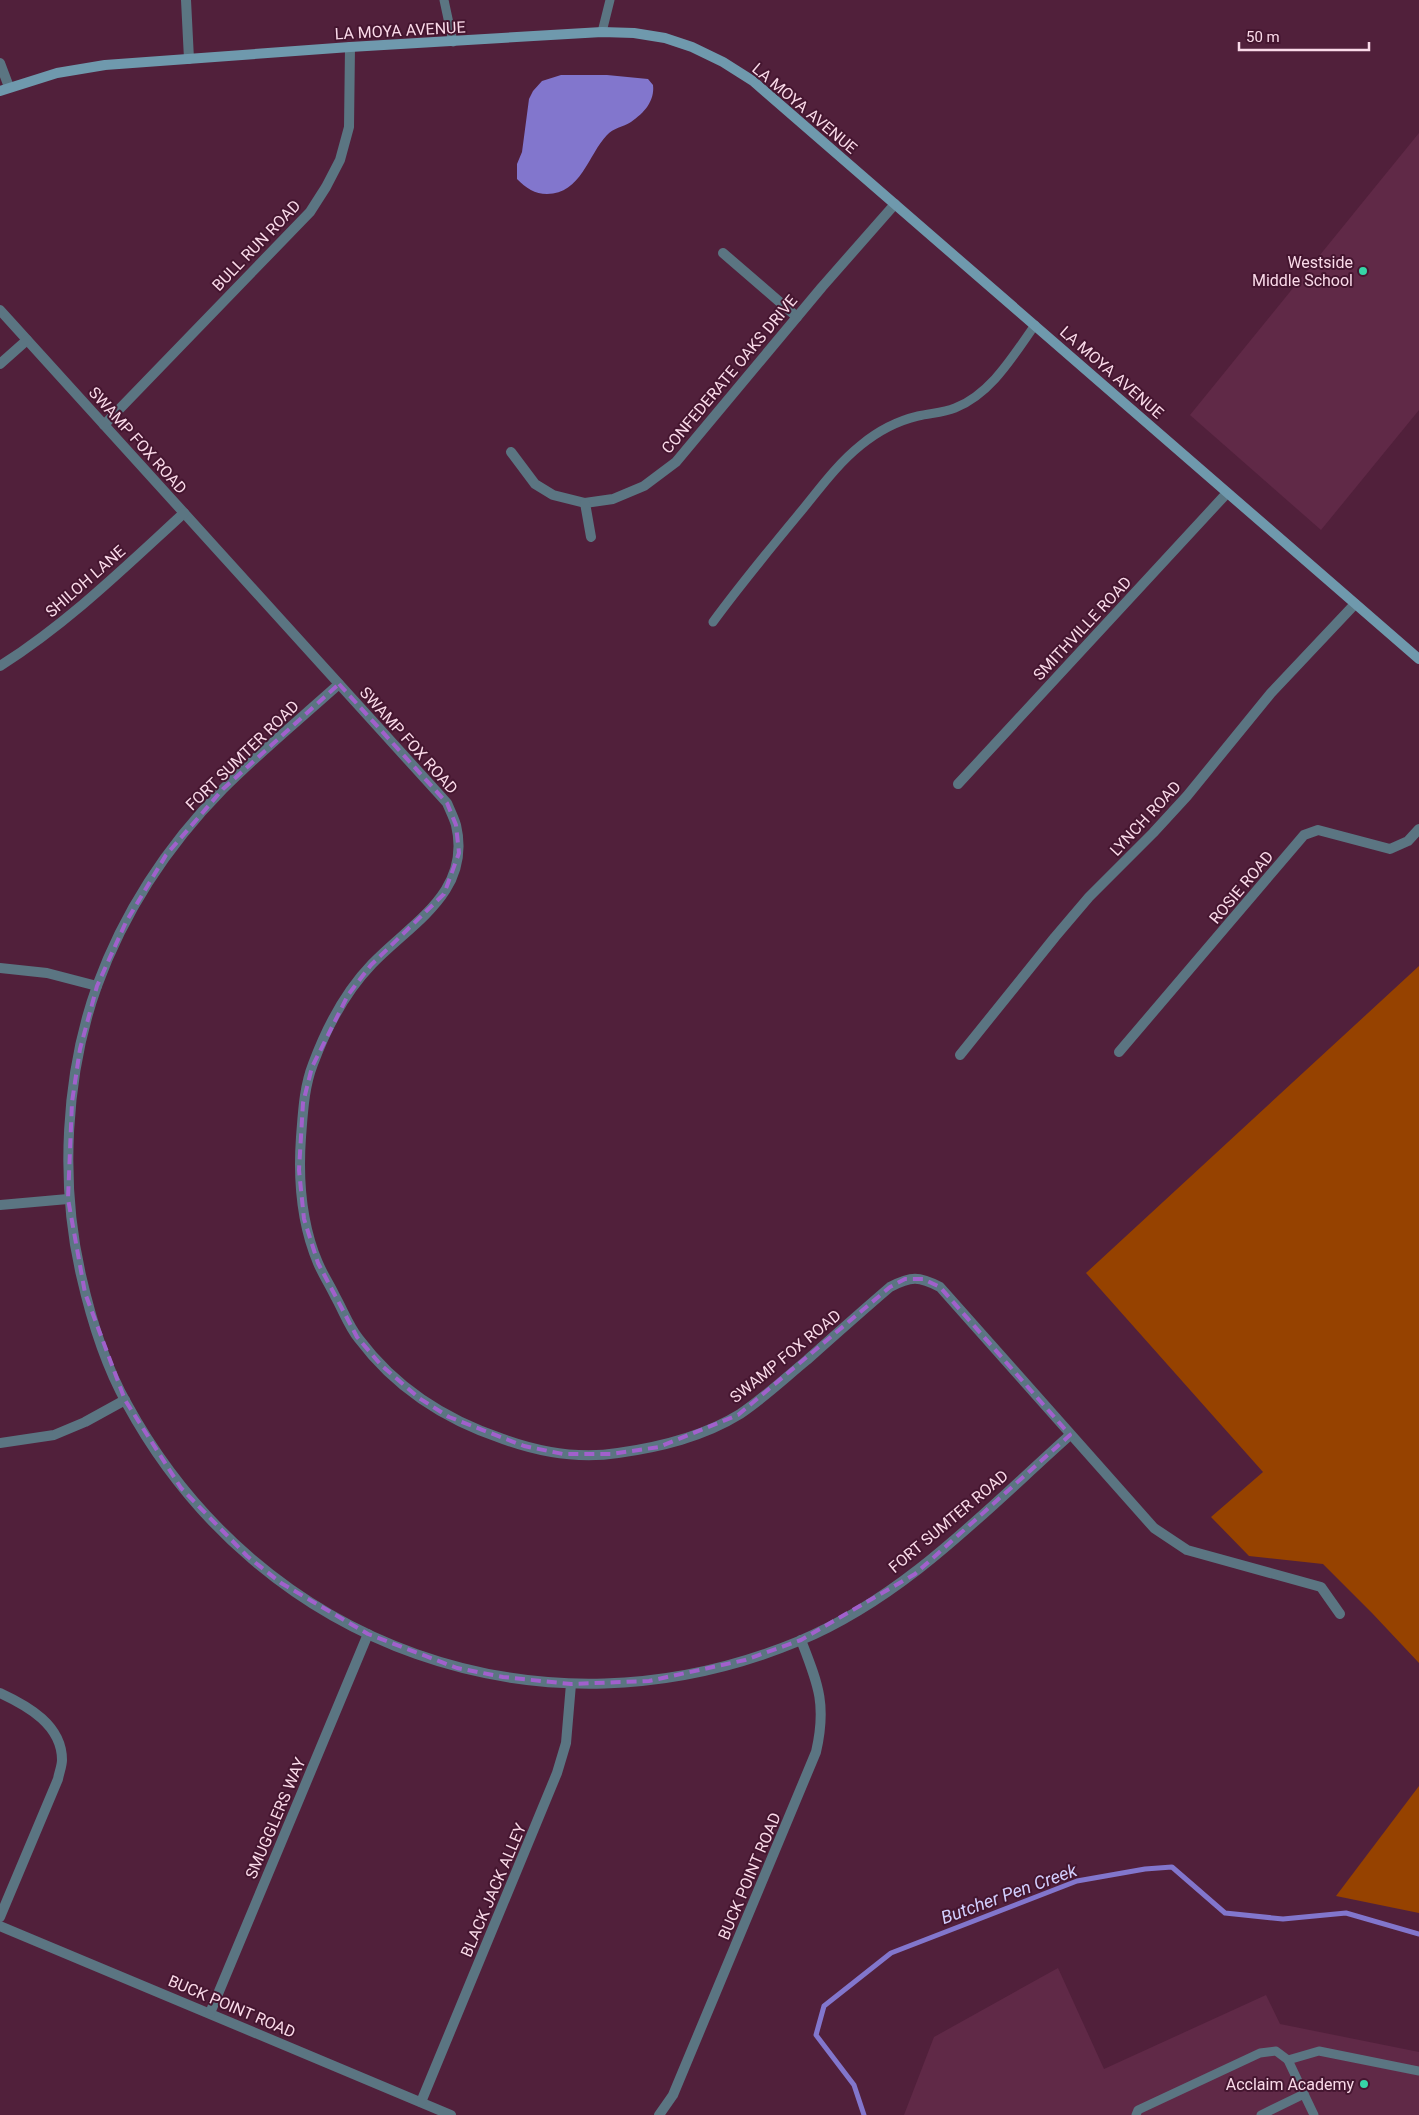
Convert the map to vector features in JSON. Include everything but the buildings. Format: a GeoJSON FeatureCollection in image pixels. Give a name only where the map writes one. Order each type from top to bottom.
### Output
{"type":"FeatureCollection","features":[{"type":"Feature","properties":{"kind":"street"},"geometry":{"type":"LineString","coordinates":[[186,0],[190,59]]}},
{"type":"Feature","properties":{"kind":"street","name":"LA MOYA AVENUE"},"geometry":{"type":"LineString","coordinates":[[5,89],[57,73],[104,65],[520,36],[602,32],[634,33],[665,38],[692,47],[723,62],[753,81],[1419,659]]}},
{"type":"Feature","properties":{"kind":"street","name":"BULL RUN ROAD"},"geometry":{"type":"LineString","coordinates":[[104,425],[316,204],[340,160],[349,127],[350,48]]}},
{"type":"Feature","properties":{"kind":"street"},"geometry":{"type":"LineString","coordinates":[[0,63],[5,89]]}},
{"type":"Feature","properties":{"kind":"street","name":"CONFEDERATE OAKS DRIVE"},"geometry":{"type":"LineString","coordinates":[[511,452],[535,484],[553,495],[585,503],[613,499],[644,486],[676,462],[895,204]]}},
{"type":"Feature","properties":{"kind":"street"},"geometry":{"type":"LineString","coordinates":[[723,253],[797,318]]}},
{"type":"Feature","properties":{"kind":"street","name":"SWAMP FOX ROAD"},"geometry":{"type":"LineString","coordinates":[[0,310],[447,803],[456,825],[459,852],[454,874],[444,894],[428,913],[371,965],[348,995],[324,1038],[312,1067],[303,1103],[299,1170],[304,1219],[318,1262],[357,1337],[381,1365],[419,1398],[449,1417],[483,1433],[524,1446],[563,1454],[611,1454],[659,1447],[698,1434],[738,1415],[770,1391],[890,1287],[905,1279],[923,1279],[940,1287],[1154,1528],[1187,1550],[1321,1587],[1340,1614]]}},
{"type":"Feature","properties":{"kind":"street"},"geometry":{"type":"LineString","coordinates":[[0,364],[27,340]]}},
{"type":"Feature","properties":{"kind":"street","name":"SMITHVILLE ROAD"},"geometry":{"type":"LineString","coordinates":[[958,784],[1227,493]]}},
{"type":"Feature","properties":{"kind":"street"},"geometry":{"type":"LineString","coordinates":[[585,503],[591,537]]}},
{"type":"Feature","properties":{"kind":"street","name":"SHILOH LANE"},"geometry":{"type":"LineString","coordinates":[[0,666],[26,649],[94,596],[184,512]]}},
{"type":"Feature","properties":{"kind":"street","name":"LYNCH ROAD"},"geometry":{"type":"LineString","coordinates":[[960,1055],[1054,937],[1089,897],[1187,796],[1271,693],[1355,604]]}},
{"type":"Feature","properties":{"kind":"street","name":"FORT SUMTER ROAD"},"geometry":{"type":"LineString","coordinates":[[339,684],[223,789],[166,855],[145,886],[126,922],[97,986],[80,1049],[72,1102],[68,1157],[68,1199],[74,1243],[85,1293],[100,1340],[124,1400],[157,1454],[181,1488],[212,1522],[247,1556],[281,1583],[325,1612],[368,1634],[423,1657],[457,1668],[503,1678],[571,1684],[648,1682],[701,1672],[745,1660],[801,1640],[848,1616],[915,1574],[1070,1435]]}},
{"type":"Feature","properties":{"kind":"street","name":"ROSIE ROAD"},"geometry":{"type":"LineString","coordinates":[[1119,1052],[1304,836],[1318,830],[1390,849],[1408,841],[1419,829]]}},
{"type":"Feature","properties":{"kind":"street"},"geometry":{"type":"LineString","coordinates":[[0,968],[47,973],[97,986]]}},
{"type":"Feature","properties":{"kind":"street"},"geometry":{"type":"LineString","coordinates":[[0,1205],[68,1199]]}},
{"type":"Feature","properties":{"kind":"street"},"geometry":{"type":"LineString","coordinates":[[0,1443],[54,1435],[85,1422],[124,1400]]}},
{"type":"Feature","properties":{"kind":"street","name":"SMUGGLERS WAY"},"geometry":{"type":"LineString","coordinates":[[210,2013],[368,1634]]}},
{"type":"Feature","properties":{"kind":"street","name":"BUCK POINT ROAD"},"geometry":{"type":"LineString","coordinates":[[660,2115],[673,2095],[816,1752],[822,1729],[818,1685],[801,1640]]}},
{"type":"Feature","properties":{"kind":"street","name":"BLACK JACK ALLEY"},"geometry":{"type":"LineString","coordinates":[[421,2102],[557,1773],[566,1743],[571,1684]]}},
{"type":"Feature","properties":{"kind":"street"},"geometry":{"type":"LineString","coordinates":[[0,1693],[27,1706],[45,1721],[58,1740],[62,1761],[58,1779],[0,1917]]}},
{"type":"Feature","properties":{"kind":"street","name":"BUCK POINT ROAD"},"geometry":{"type":"LineString","coordinates":[[0,1926],[451,2115]]}},
{"type":"Feature","properties":{"kind":"lane"},"geometry":{"type":"LineString","coordinates":[[444,0],[453,42]]}},
{"type":"Feature","properties":{"kind":"lane"},"geometry":{"type":"LineString","coordinates":[[602,32],[610,0]]}},
{"type":"Feature","properties":{"kind":"lane"},"geometry":{"type":"LineString","coordinates":[[713,622],[762,557],[822,484],[855,450],[876,434],[892,425],[919,416],[954,408],[971,401],[993,381],[1035,325]]}},
{"type":"Feature","properties":{"kind":"lane"},"geometry":{"type":"LineString","coordinates":[[1136,2115],[1138,2110],[1260,2053],[1276,2051],[1288,2060],[1314,2115]]}},
{"type":"Feature","properties":{"kind":"lane"},"geometry":{"type":"LineString","coordinates":[[1288,2060],[1319,2051],[1419,2071]]}},
{"type":"Feature","properties":{"kind":"lane"},"geometry":{"type":"LineString","coordinates":[[1261,2115],[1304,2094]]}},
{"type":"Feature","properties":{"kind":"highlighted area"},"geometry":{"type":"Polygon","coordinates":[[[339,684],[447,803],[456,825],[459,853],[444,894],[371,965],[348,995],[312,1067],[303,1103],[299,1170],[304,1219],[318,1263],[357,1337],[381,1365],[419,1398],[449,1417],[524,1446],[563,1454],[611,1454],[659,1447],[738,1415],[890,1287],[905,1279],[923,1279],[940,1287],[1070,1435],[915,1574],[801,1640],[745,1660],[649,1681],[571,1684],[503,1677],[457,1668],[368,1634],[281,1583],[247,1556],[181,1488],[125,1400],[85,1293],[68,1199],[72,1102],[80,1049],[97,986],[126,922],[166,855],[223,789],[339,684]]]}},
{"type":"Feature","properties":{"kind":"shaded area"},"geometry":{"type":"Polygon","coordinates":[[[561,75],[607,75],[648,79],[653,85],[653,91],[648,106],[640,115],[631,122],[612,131],[600,143],[576,181],[568,188],[559,192],[543,194],[531,190],[517,179],[517,164],[522,152],[529,99],[542,81],[561,75]]]}},
{"type":"Feature","properties":{"kind":"shaded area","name":"Westside Middle School"},"geometry":{"type":"Polygon","coordinates":[[[1419,133],[1419,410],[1321,530],[1190,415],[1419,133]]]}},
{"type":"Feature","properties":{"kind":"shaded area"},"geometry":{"type":"Polygon","coordinates":[[[1419,966],[1419,1663],[1323,1564],[1249,1556],[1211,1517],[1263,1472],[1086,1273],[1419,966]]]}},
{"type":"Feature","properties":{"kind":"shaded area"},"geometry":{"type":"Polygon","coordinates":[[[1419,1786],[1419,1913],[1336,1896],[1419,1786]]]}},
{"type":"Feature","properties":{"kind":"shaded area"},"geometry":{"type":"Polygon","coordinates":[[[1058,1968],[1104,2069],[1266,1995],[1280,2024],[1419,2052],[1419,2115],[904,2115],[934,2037],[1058,1968]]]}},
{"type":"Feature","properties":{"kind":"waterway","name":"Butcher Pen Creek"},"geometry":{"type":"LineString","coordinates":[[864,2115],[854,2085],[816,2035],[824,2006],[891,1953],[1077,1881],[1145,1869],[1172,1867],[1225,1913],[1283,1919],[1346,1913],[1419,1934]]}},
{"type":"Feature","properties":{"kind":"place","name":"Westside Middle School"},"geometry":{"type":"Point","coordinates":[1363,271]}},
{"type":"Feature","properties":{"kind":"place","name":"Acclaim Academy"},"geometry":{"type":"Point","coordinates":[1364,2084]}}]}
